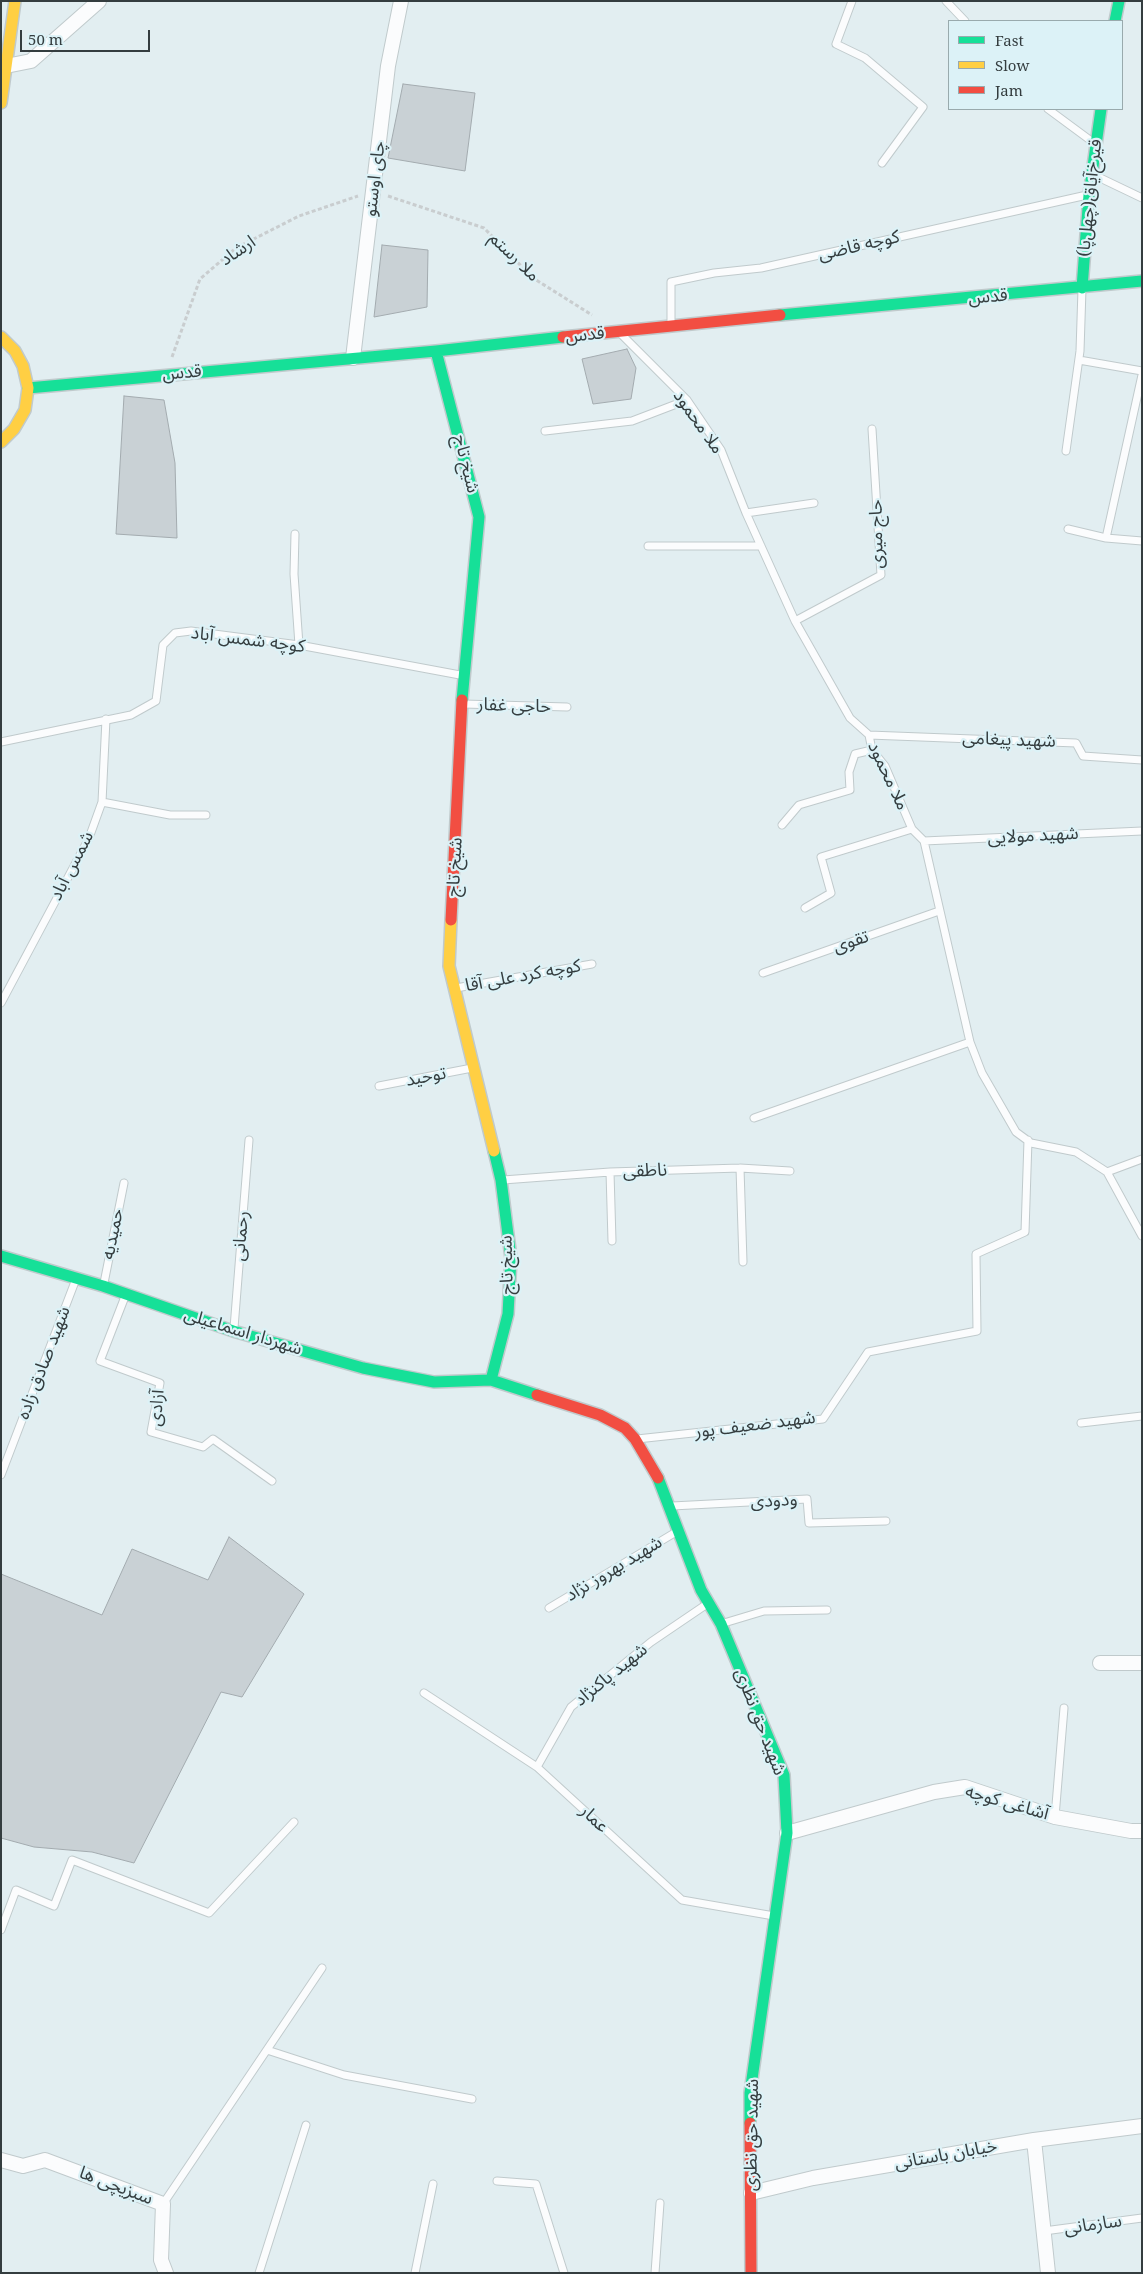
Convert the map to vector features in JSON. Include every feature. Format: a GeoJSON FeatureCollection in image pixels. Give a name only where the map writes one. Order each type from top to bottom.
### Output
{"type":"FeatureCollection","features":[{"type":"Feature","properties":{"kind":"street"},"geometry":{"type":"LineString","coordinates":[[1,104],[15,1]]}},
{"type":"Feature","properties":{"kind":"street"},"geometry":{"type":"LineString","coordinates":[[6,66],[31,61],[99,1]]}},
{"type":"Feature","properties":{"kind":"street","name":"چای اوستو"},"geometry":{"type":"LineString","coordinates":[[353,358],[388,66],[401,1]]}},
{"type":"Feature","properties":{"kind":"street"},"geometry":{"type":"LineString","coordinates":[[1115,20],[1119,1]]}},
{"type":"Feature","properties":{"kind":"street","name":"قیرخ‌آیاق(چهل‌پا)"},"geometry":{"type":"LineString","coordinates":[[1082,288],[1091,174],[1100,110]]}},
{"type":"Feature","properties":{"kind":"street","name":"قدس"},"geometry":{"type":"LineString","coordinates":[[28,388],[436,351],[618,331],[1142,281]]}},
{"type":"Feature","properties":{"kind":"street"},"geometry":{"type":"LineString","coordinates":[[1,338],[15,351],[23,366],[28,388],[25,410],[14,429],[1,442]]}},
{"type":"Feature","properties":{"kind":"street","name":"شیخ تاج"},"geometry":{"type":"LineString","coordinates":[[436,351],[479,517],[461,704],[449,966],[501,1180],[511,1258],[508,1314],[491,1380]]}},
{"type":"Feature","properties":{"kind":"street","name":"شهردار اسماعیلی"},"geometry":{"type":"LineString","coordinates":[[1,1256],[103,1286],[234,1331],[364,1368],[434,1382],[491,1380]]}},
{"type":"Feature","properties":{"kind":"street","name":"شهید حق نظری"},"geometry":{"type":"LineString","coordinates":[[491,1380],[600,1414],[625,1428],[635,1439],[656,1475],[708,1603],[721,1624],[784,1775],[787,1833],[750,2093],[751,2192],[747,2271]]}},
{"type":"Feature","properties":{"kind":"street"},"geometry":{"type":"LineString","coordinates":[[1100,1663],[1142,1662]]}},
{"type":"Feature","properties":{"kind":"street","name":"آشاغی کوچه"},"geometry":{"type":"LineString","coordinates":[[787,1833],[934,1792],[965,1787],[1055,1817],[1142,1830]]}},
{"type":"Feature","properties":{"kind":"street","name":"خیابان باستانی"},"geometry":{"type":"LineString","coordinates":[[751,2192],[813,2178],[1034,2140],[1142,2126]]}},
{"type":"Feature","properties":{"kind":"street"},"geometry":{"type":"LineString","coordinates":[[1034,2140],[1048,2273]]}},
{"type":"Feature","properties":{"kind":"street","name":"سبزیچی ها"},"geometry":{"type":"LineString","coordinates":[[1,2160],[23,2166],[46,2160],[163,2204],[161,2260],[166,2273]]}},
{"type":"Feature","properties":{"kind":"lane"},"geometry":{"type":"LineString","coordinates":[[852,1],[836,44],[865,58],[922,107],[882,164]]}},
{"type":"Feature","properties":{"kind":"lane"},"geometry":{"type":"LineString","coordinates":[[946,1],[964,20]]}},
{"type":"Feature","properties":{"kind":"lane"},"geometry":{"type":"LineString","coordinates":[[1049,110],[1095,144]]}},
{"type":"Feature","properties":{"kind":"lane"},"geometry":{"type":"LineString","coordinates":[[1091,174],[1142,198]]}},
{"type":"Feature","properties":{"kind":"lane","name":"کوچه قاضی"},"geometry":{"type":"LineString","coordinates":[[672,326],[671,282],[714,273],[762,268],[1089,195]]}},
{"type":"Feature","properties":{"kind":"lane"},"geometry":{"type":"LineString","coordinates":[[1066,451],[1079,360],[1082,288]]}},
{"type":"Feature","properties":{"kind":"lane","name":"ملا محمود"},"geometry":{"type":"LineString","coordinates":[[618,331],[687,400],[721,450],[746,513],[796,621],[850,718],[869,735],[872,750],[885,766],[912,829],[924,841]]}},
{"type":"Feature","properties":{"kind":"lane"},"geometry":{"type":"LineString","coordinates":[[1079,360],[1142,371]]}},
{"type":"Feature","properties":{"kind":"lane"},"geometry":{"type":"LineString","coordinates":[[1106,538],[1142,375]]}},
{"type":"Feature","properties":{"kind":"lane"},"geometry":{"type":"LineString","coordinates":[[545,431],[632,421],[687,400]]}},
{"type":"Feature","properties":{"kind":"lane","name":"حاج میری"},"geometry":{"type":"LineString","coordinates":[[796,621],[881,575],[872,429]]}},
{"type":"Feature","properties":{"kind":"lane"},"geometry":{"type":"LineString","coordinates":[[746,513],[814,503]]}},
{"type":"Feature","properties":{"kind":"lane"},"geometry":{"type":"LineString","coordinates":[[1068,529],[1106,538],[1142,541]]}},
{"type":"Feature","properties":{"kind":"lane"},"geometry":{"type":"LineString","coordinates":[[295,534],[294,574],[299,645]]}},
{"type":"Feature","properties":{"kind":"lane"},"geometry":{"type":"LineString","coordinates":[[648,546],[761,546]]}},
{"type":"Feature","properties":{"kind":"lane","name":"کوچه شمس آباد"},"geometry":{"type":"LineString","coordinates":[[1,742],[131,715],[156,701],[163,645],[175,633],[191,631],[299,645],[463,676]]}},
{"type":"Feature","properties":{"kind":"lane","name":"حاجی غفار"},"geometry":{"type":"LineString","coordinates":[[461,704],[567,707]]}},
{"type":"Feature","properties":{"kind":"lane","name":"شمس آباد"},"geometry":{"type":"LineString","coordinates":[[1,1003],[89,838],[102,802],[106,719]]}},
{"type":"Feature","properties":{"kind":"lane","name":"شهید پیغامی"},"geometry":{"type":"LineString","coordinates":[[869,735],[1076,743],[1084,756],[1142,760]]}},
{"type":"Feature","properties":{"kind":"lane"},"geometry":{"type":"LineString","coordinates":[[782,825],[798,805],[850,790],[849,772],[854,754],[872,750]]}},
{"type":"Feature","properties":{"kind":"lane"},"geometry":{"type":"LineString","coordinates":[[102,802],[170,815],[206,815]]}},
{"type":"Feature","properties":{"kind":"lane"},"geometry":{"type":"LineString","coordinates":[[805,908],[831,893],[821,857],[912,829]]}},
{"type":"Feature","properties":{"kind":"lane","name":"شهید مولایی"},"geometry":{"type":"LineString","coordinates":[[924,841],[1142,831]]}},
{"type":"Feature","properties":{"kind":"lane"},"geometry":{"type":"LineString","coordinates":[[924,841],[939,910],[956,974],[970,1042],[982,1073],[1016,1132],[1031,1143],[1076,1152],[1107,1172],[1142,1236]]}},
{"type":"Feature","properties":{"kind":"lane","name":"تقوی"},"geometry":{"type":"LineString","coordinates":[[763,972],[939,910]]}},
{"type":"Feature","properties":{"kind":"lane","name":"کوچه کرد علی آقا"},"geometry":{"type":"LineString","coordinates":[[453,988],[592,964]]}},
{"type":"Feature","properties":{"kind":"lane"},"geometry":{"type":"LineString","coordinates":[[754,1118],[970,1042]]}},
{"type":"Feature","properties":{"kind":"lane","name":"توحید"},"geometry":{"type":"LineString","coordinates":[[379,1086],[473,1068]]}},
{"type":"Feature","properties":{"kind":"lane","name":"رحمانی"},"geometry":{"type":"LineString","coordinates":[[234,1331],[249,1140]]}},
{"type":"Feature","properties":{"kind":"lane","name":"شهید ضعیف پور"},"geometry":{"type":"LineString","coordinates":[[635,1439],[823,1419],[868,1352],[977,1331],[976,1254],[1025,1232],[1028,1140]]}},
{"type":"Feature","properties":{"kind":"lane"},"geometry":{"type":"LineString","coordinates":[[1107,1172],[1142,1159]]}},
{"type":"Feature","properties":{"kind":"lane"},"geometry":{"type":"LineString","coordinates":[[740,1168],[743,1262]]}},
{"type":"Feature","properties":{"kind":"lane","name":"ناطقی"},"geometry":{"type":"LineString","coordinates":[[501,1180],[610,1172],[740,1168],[790,1171]]}},
{"type":"Feature","properties":{"kind":"lane"},"geometry":{"type":"LineString","coordinates":[[610,1172],[612,1241]]}},
{"type":"Feature","properties":{"kind":"lane","name":"حمیدیه"},"geometry":{"type":"LineString","coordinates":[[103,1286],[124,1183]]}},
{"type":"Feature","properties":{"kind":"lane","name":"شهید صادق زاده"},"geometry":{"type":"LineString","coordinates":[[1,1475],[76,1279]]}},
{"type":"Feature","properties":{"kind":"lane","name":"آزادی"},"geometry":{"type":"LineString","coordinates":[[126,1294],[100,1361],[160,1383],[152,1432],[203,1447],[213,1439],[272,1481]]}},
{"type":"Feature","properties":{"kind":"lane"},"geometry":{"type":"LineString","coordinates":[[1081,1423],[1142,1416]]}},
{"type":"Feature","properties":{"kind":"lane","name":"ودودی"},"geometry":{"type":"LineString","coordinates":[[669,1506],[808,1499],[809,1523],[886,1521]]}},
{"type":"Feature","properties":{"kind":"lane","name":"شهید بهروز نژاد"},"geometry":{"type":"LineString","coordinates":[[549,1608],[679,1530]]}},
{"type":"Feature","properties":{"kind":"lane","name":"شهید پاکنژاد"},"geometry":{"type":"LineString","coordinates":[[538,1767],[571,1708],[651,1642],[708,1603]]}},
{"type":"Feature","properties":{"kind":"lane"},"geometry":{"type":"LineString","coordinates":[[721,1624],[764,1611],[827,1610]]}},
{"type":"Feature","properties":{"kind":"lane","name":"عمار"},"geometry":{"type":"LineString","coordinates":[[424,1693],[538,1767],[682,1900],[774,1917]]}},
{"type":"Feature","properties":{"kind":"lane"},"geometry":{"type":"LineString","coordinates":[[1055,1817],[1064,1708]]}},
{"type":"Feature","properties":{"kind":"lane"},"geometry":{"type":"LineString","coordinates":[[1,1930],[16,1890],[54,1906],[72,1860],[209,1913],[294,1822]]}},
{"type":"Feature","properties":{"kind":"lane"},"geometry":{"type":"LineString","coordinates":[[163,2204],[322,1968]]}},
{"type":"Feature","properties":{"kind":"lane"},"geometry":{"type":"LineString","coordinates":[[267,2050],[344,2075],[472,2099]]}},
{"type":"Feature","properties":{"kind":"lane"},"geometry":{"type":"LineString","coordinates":[[259,2273],[306,2125]]}},
{"type":"Feature","properties":{"kind":"lane"},"geometry":{"type":"LineString","coordinates":[[497,2181],[536,2184],[564,2273]]}},
{"type":"Feature","properties":{"kind":"lane"},"geometry":{"type":"LineString","coordinates":[[415,2273],[433,2184]]}},
{"type":"Feature","properties":{"kind":"lane"},"geometry":{"type":"LineString","coordinates":[[655,2273],[660,2204]]}},
{"type":"Feature","properties":{"kind":"lane","name":"سازمانی"},"geometry":{"type":"LineString","coordinates":[[1044,2231],[1142,2218]]}},
{"type":"Feature","properties":{"kind":"path","name":"ملا رستم"},"geometry":{"type":"LineString","coordinates":[[373,191],[484,228],[534,278],[595,317]]}},
{"type":"Feature","properties":{"kind":"path","name":"ارشاد"},"geometry":{"type":"LineString","coordinates":[[166,374],[200,279],[236,248],[299,216],[373,191]]}},
{"type":"Feature","properties":{"kind":"building"},"geometry":{"type":"Polygon","coordinates":[[[403,84],[475,93],[465,171],[388,158],[403,84]]]}},
{"type":"Feature","properties":{"kind":"building"},"geometry":{"type":"Polygon","coordinates":[[[382,245],[428,250],[427,307],[374,317],[382,245]]]}},
{"type":"Feature","properties":{"kind":"building"},"geometry":{"type":"Polygon","coordinates":[[[627,349],[636,368],[631,399],[593,404],[582,359],[627,349]]]}},
{"type":"Feature","properties":{"kind":"building"},"geometry":{"type":"Polygon","coordinates":[[[124,396],[164,400],[175,463],[177,538],[116,534],[124,396]]]}},
{"type":"Feature","properties":{"kind":"building"},"geometry":{"type":"Polygon","coordinates":[[[229,1537],[304,1594],[242,1697],[221,1692],[134,1863],[92,1852],[34,1847],[1,1838],[1,1574],[102,1615],[132,1549],[208,1580],[229,1537]]]}},
{"type":"Feature","properties":{"kind":"traffic: fast"},"geometry":{"type":"LineString","coordinates":[[1115,20],[1119,1]]}},
{"type":"Feature","properties":{"kind":"traffic: fast"},"geometry":{"type":"LineString","coordinates":[[1082,288],[1089,195],[1101,110]]}},
{"type":"Feature","properties":{"kind":"traffic: fast"},"geometry":{"type":"LineString","coordinates":[[780,315],[1142,281]]}},
{"type":"Feature","properties":{"kind":"traffic: fast"},"geometry":{"type":"LineString","coordinates":[[28,388],[436,351],[563,337]]}},
{"type":"Feature","properties":{"kind":"traffic: fast"},"geometry":{"type":"LineString","coordinates":[[436,351],[479,517],[462,700]]}},
{"type":"Feature","properties":{"kind":"traffic: fast"},"geometry":{"type":"LineString","coordinates":[[491,1380],[508,1314],[511,1258],[501,1180],[494,1151]]}},
{"type":"Feature","properties":{"kind":"traffic: fast"},"geometry":{"type":"LineString","coordinates":[[1,1256],[103,1286],[233,1331],[363,1368],[434,1382],[491,1380],[537,1395]]}},
{"type":"Feature","properties":{"kind":"traffic: fast"},"geometry":{"type":"LineString","coordinates":[[658,1478],[701,1590],[721,1624],[784,1775],[787,1833],[750,2093],[750,2123]]}},
{"type":"Feature","properties":{"kind":"traffic: slow"},"geometry":{"type":"LineString","coordinates":[[1,103],[15,1]]}},
{"type":"Feature","properties":{"kind":"traffic: slow"},"geometry":{"type":"LineString","coordinates":[[1,337],[15,351],[23,366],[28,388],[25,410],[14,429],[1,442]]}},
{"type":"Feature","properties":{"kind":"traffic: slow"},"geometry":{"type":"LineString","coordinates":[[451,920],[449,966],[494,1151]]}},
{"type":"Feature","properties":{"kind":"traffic: jam"},"geometry":{"type":"LineString","coordinates":[[563,337],[780,315]]}},
{"type":"Feature","properties":{"kind":"traffic: jam"},"geometry":{"type":"LineString","coordinates":[[451,920],[462,700]]}},
{"type":"Feature","properties":{"kind":"traffic: jam"},"geometry":{"type":"LineString","coordinates":[[537,1395],[600,1415],[625,1428],[635,1439],[658,1478]]}},
{"type":"Feature","properties":{"kind":"traffic: jam"},"geometry":{"type":"LineString","coordinates":[[750,2123],[751,2273]]}}]}
